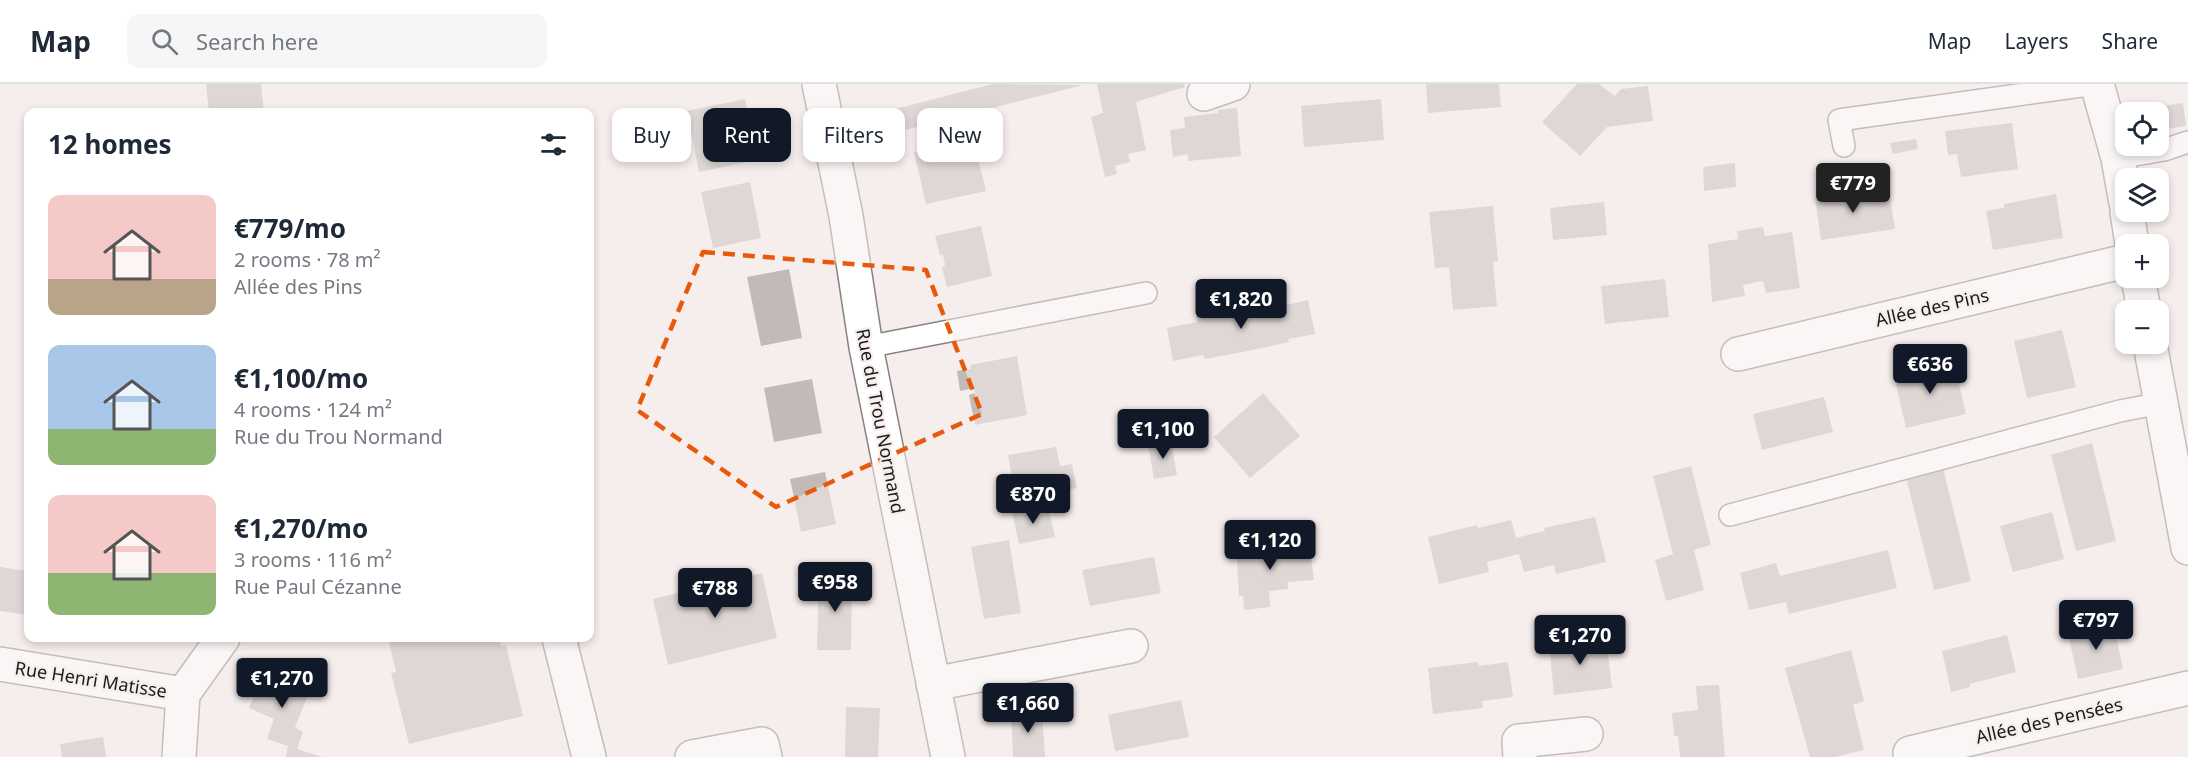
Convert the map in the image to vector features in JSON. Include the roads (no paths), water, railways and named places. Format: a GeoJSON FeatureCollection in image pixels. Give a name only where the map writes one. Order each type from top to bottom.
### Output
{"type":"FeatureCollection","features":[{"type":"Feature","properties":{"kind":"street","name":"Rue du Trou Normand"},"geometry":{"type":"LineString","coordinates":[[819,84],[846,216],[866,347],[948,757]]}},
{"type":"Feature","properties":{"kind":"street"},"geometry":{"type":"LineString","coordinates":[[2097,84],[2120,168]]}},
{"type":"Feature","properties":{"kind":"street","name":"Allée des Pins"},"geometry":{"type":"LineString","coordinates":[[1738,354],[2115,264]]}},
{"type":"Feature","properties":{"kind":"street"},"geometry":{"type":"LineString","coordinates":[[2152,354],[2188,548]]}},
{"type":"Feature","properties":{"kind":"street"},"geometry":{"type":"LineString","coordinates":[[179,757],[183,694],[220,642]]}},
{"type":"Feature","properties":{"kind":"street"},"geometry":{"type":"LineString","coordinates":[[560,642],[589,757]]}},
{"type":"Feature","properties":{"kind":"street"},"geometry":{"type":"LineString","coordinates":[[933,684],[1131,646]]}},
{"type":"Feature","properties":{"kind":"street","name":"Rue Henri Matisse"},"geometry":{"type":"LineString","coordinates":[[0,664],[183,694]]}},
{"type":"Feature","properties":{"kind":"street","name":"Allée des Pensées"},"geometry":{"type":"LineString","coordinates":[[1910,753],[2188,688]]}},
{"type":"Feature","properties":{"kind":"street"},"geometry":{"type":"LineString","coordinates":[[1520,757],[1519,741],[1586,734]]}},
{"type":"Feature","properties":{"kind":"street"},"geometry":{"type":"LineString","coordinates":[[692,757],[762,744],[765,757]]}},
{"type":"Feature","properties":{"kind":"lane"},"geometry":{"type":"LineString","coordinates":[[1844,146],[1839,120],[2097,84]]}},
{"type":"Feature","properties":{"kind":"lane"},"geometry":{"type":"LineString","coordinates":[[2118,158],[2164,150],[2188,142]]}},
{"type":"Feature","properties":{"kind":"lane"},"geometry":{"type":"LineString","coordinates":[[866,347],[1146,293]]}},
{"type":"Feature","properties":{"kind":"lane"},"geometry":{"type":"LineString","coordinates":[[1730,515],[2120,411],[2161,403]]}}]}
